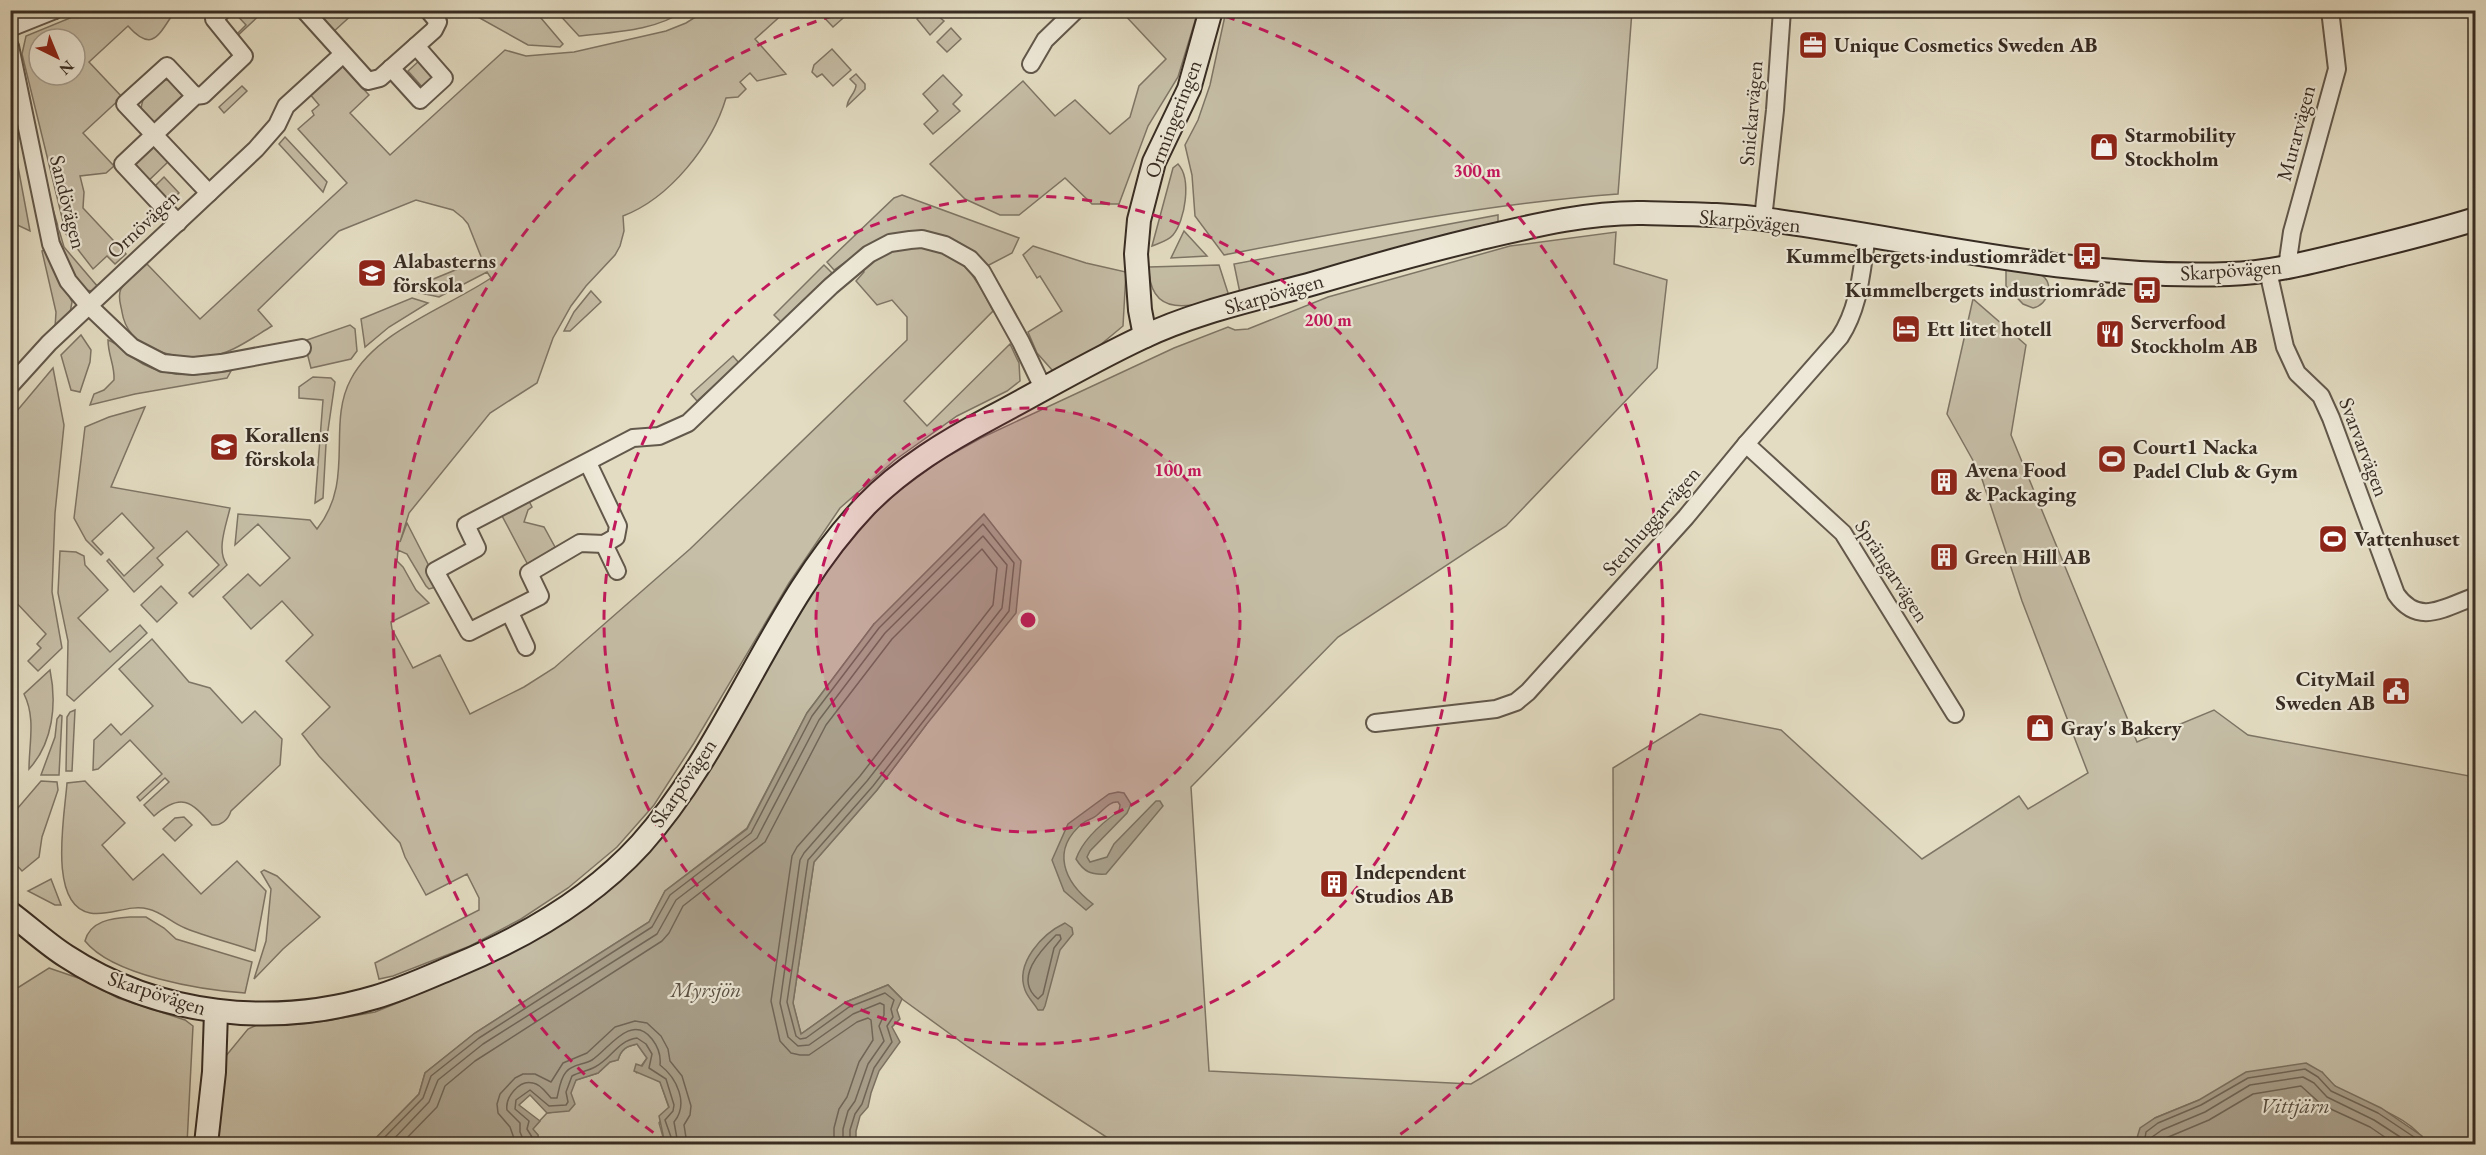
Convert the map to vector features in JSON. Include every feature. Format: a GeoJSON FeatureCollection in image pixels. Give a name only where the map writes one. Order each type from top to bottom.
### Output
{"type":"FeatureCollection","features":[{"type":"Feature","properties":{"kind":"street"},"geometry":{"type":"LineString","coordinates":[[10,28],[56,10]]}},
{"type":"Feature","properties":{"kind":"street"},"geometry":{"type":"LineString","coordinates":[[178,223],[123,164],[195,96],[203,95],[244,56],[214,19],[223,10]]}},
{"type":"Feature","properties":{"kind":"street"},"geometry":{"type":"LineString","coordinates":[[304,10],[368,81],[380,78],[434,30],[438,22],[428,10]]}},
{"type":"Feature","properties":{"kind":"street"},"geometry":{"type":"LineString","coordinates":[[1031,64],[1045,40],[1076,10]]}},
{"type":"Feature","properties":{"kind":"street","name":"Ormingeringen"},"geometry":{"type":"LineString","coordinates":[[1145,336],[1137,275],[1136,247],[1139,220],[1154,162],[1188,89],[1211,10]]}},
{"type":"Feature","properties":{"kind":"street","name":"Snickarvägen"},"geometry":{"type":"LineString","coordinates":[[1763,219],[1775,110],[1782,10]]}},
{"type":"Feature","properties":{"kind":"street","name":"Murarvägen"},"geometry":{"type":"LineString","coordinates":[[2278,269],[2292,232],[2337,69],[2330,10]]}},
{"type":"Feature","properties":{"kind":"street","name":"Sandövägen"},"geometry":{"type":"LineString","coordinates":[[10,46],[51,244],[68,281],[89,306],[132,347],[164,363],[193,366],[221,363],[302,348]]}},
{"type":"Feature","properties":{"kind":"street"},"geometry":{"type":"LineString","coordinates":[[391,68],[420,100],[444,78],[416,46]]}},
{"type":"Feature","properties":{"kind":"street","name":"Ornövägen"},"geometry":{"type":"LineString","coordinates":[[10,386],[49,343],[269,135],[286,106],[343,54]]}},
{"type":"Feature","properties":{"kind":"street"},"geometry":{"type":"LineString","coordinates":[[195,96],[166,66],[125,104],[209,193]]}},
{"type":"Feature","properties":{"kind":"street","name":"Skarpövägen"},"geometry":{"type":"LineString","coordinates":[[10,913],[64,956],[118,984],[165,1001],[216,1012],[288,1014],[330,1008],[375,997],[474,958],[544,922],[596,887],[642,843],[691,777],[798,596],[829,550],[862,509],[890,483],[952,438],[1145,336],[1207,313],[1524,228],[1605,214],[1642,213],[1763,219],[2061,266],[2152,274],[2233,274],[2278,269],[2396,242],[2475,219]]}},
{"type":"Feature","properties":{"kind":"street","name":"Stenhuggarvägen"},"geometry":{"type":"LineString","coordinates":[[1375,723],[1496,709],[1516,702],[1560,659],[1686,517],[1846,327],[1857,301],[1867,236]]}},
{"type":"Feature","properties":{"kind":"street"},"geometry":{"type":"LineString","coordinates":[[588,463],[618,526],[616,537],[604,544],[580,543],[529,573],[540,596],[469,632],[435,571],[477,548],[466,525],[633,438],[659,436],[688,423],[831,286],[868,254],[890,243],[922,239],[945,245],[970,259],[982,272],[1021,342],[1044,390]]}},
{"type":"Feature","properties":{"kind":"street","name":"Svarvarvägen"},"geometry":{"type":"LineString","coordinates":[[2278,269],[2285,347],[2297,373],[2321,396],[2331,418],[2396,594],[2410,609],[2424,613],[2475,596]]}},
{"type":"Feature","properties":{"kind":"street","name":"Sprängarvägen"},"geometry":{"type":"LineString","coordinates":[[1746,444],[1843,533],[1955,714]]}},
{"type":"Feature","properties":{"kind":"street"},"geometry":{"type":"LineString","coordinates":[[604,544],[618,571]]}},
{"type":"Feature","properties":{"kind":"street"},"geometry":{"type":"LineString","coordinates":[[510,613],[526,647]]}},
{"type":"Feature","properties":{"kind":"street","name":"Skarpövägen"},"geometry":{"type":"LineString","coordinates":[[206,1144],[214,1072],[216,1012]]}},
{"type":"Feature","properties":{"kind":"shaded area"},"geometry":{"type":"Polygon","coordinates":[[[451,10],[535,11],[563,44],[560,47],[528,45],[478,17],[447,14],[451,10]]]}},
{"type":"Feature","properties":{"kind":"shaded area"},"geometry":{"type":"Polygon","coordinates":[[[926,10],[932,11],[944,21],[930,35],[917,19],[926,10]]]}},
{"type":"Feature","properties":{"kind":"shaded area"},"geometry":{"type":"Polygon","coordinates":[[[87,11],[175,11],[155,38],[144,39],[128,26],[89,62],[122,97],[83,133],[114,166],[106,173],[80,176],[84,192],[83,208],[126,254],[115,264],[107,256],[93,269],[66,234],[30,87],[87,87],[87,27],[48,27],[87,11]]]}},
{"type":"Feature","properties":{"kind":"shaded area"},"geometry":{"type":"Polygon","coordinates":[[[230,11],[233,11],[264,11],[234,39],[221,18],[230,11]],[[233,11],[224,20],[237,34],[246,25],[233,11]]]}},
{"type":"Feature","properties":{"kind":"shaded area"},"geometry":{"type":"Polygon","coordinates":[[[311,11],[356,11],[331,34],[311,11]]]}},
{"type":"Feature","properties":{"kind":"shaded area"},"geometry":{"type":"Polygon","coordinates":[[[556,11],[683,11],[672,18],[647,27],[579,36],[556,11]]]}},
{"type":"Feature","properties":{"kind":"shaded area"},"geometry":{"type":"Polygon","coordinates":[[[705,11],[786,11],[755,39],[786,74],[757,81],[750,73],[740,82],[746,89],[738,97],[726,98],[711,134],[687,168],[657,197],[623,216],[624,231],[620,246],[615,255],[571,306],[553,338],[537,383],[490,413],[409,513],[400,542],[407,523],[429,566],[427,567],[436,587],[429,589],[407,554],[398,550],[397,561],[416,590],[429,603],[391,622],[392,629],[413,668],[440,655],[470,714],[524,687],[554,668],[690,549],[907,340],[907,317],[892,300],[877,305],[856,281],[864,272],[862,269],[873,260],[886,254],[913,248],[927,248],[941,252],[954,258],[974,277],[993,311],[904,401],[927,426],[1010,344],[1019,363],[1020,381],[1007,391],[957,416],[895,460],[840,508],[789,583],[694,743],[654,805],[617,847],[568,888],[521,919],[470,946],[393,976],[379,979],[375,963],[479,910],[479,898],[467,874],[426,895],[400,843],[319,756],[302,734],[330,707],[286,661],[313,635],[282,601],[251,629],[223,597],[248,574],[260,586],[290,558],[258,524],[235,545],[238,514],[310,520],[317,529],[329,510],[338,472],[344,397],[351,379],[362,362],[377,347],[414,321],[491,278],[487,272],[439,297],[416,292],[414,287],[482,259],[468,224],[463,218],[453,210],[416,200],[339,231],[258,310],[272,326],[240,345],[215,356],[193,357],[167,354],[143,343],[126,325],[119,295],[121,289],[147,264],[200,319],[347,183],[298,129],[314,115],[312,111],[319,105],[309,93],[339,67],[343,67],[369,95],[350,113],[390,155],[505,50],[526,56],[574,52],[666,31],[686,23],[705,11]]]}},
{"type":"Feature","properties":{"kind":"shaded area"},"geometry":{"type":"Polygon","coordinates":[[[818,11],[851,11],[833,27],[818,11]]]}},
{"type":"Feature","properties":{"kind":"shaded area"},"geometry":{"type":"Polygon","coordinates":[[[1121,11],[1198,11],[1178,77],[1148,126],[1119,204],[1092,204],[1065,178],[1019,215],[1000,215],[965,199],[930,164],[1023,81],[1055,116],[1075,100],[1110,134],[1130,117],[1139,86],[1166,59],[1121,11]]]}},
{"type":"Feature","properties":{"kind":"shaded area"},"geometry":{"type":"Polygon","coordinates":[[[1226,11],[1632,11],[1618,194],[1469,211],[1224,255],[1195,216],[1192,175],[1185,145],[1198,120],[1210,85],[1226,11]]]}},
{"type":"Feature","properties":{"kind":"shaded area"},"geometry":{"type":"Polygon","coordinates":[[[951,28],[961,39],[947,52],[937,42],[951,28]]]}},
{"type":"Feature","properties":{"kind":"shaded area"},"geometry":{"type":"Polygon","coordinates":[[[27,36],[27,74],[22,54],[27,36]]]}},
{"type":"Feature","properties":{"kind":"shaded area"},"geometry":{"type":"Polygon","coordinates":[[[832,49],[851,70],[833,86],[822,74],[817,77],[812,72],[814,65],[832,49]]]}},
{"type":"Feature","properties":{"kind":"shaded area"},"geometry":{"type":"Polygon","coordinates":[[[420,60],[437,78],[424,89],[408,71],[420,60]]]}},
{"type":"Feature","properties":{"kind":"shaded area"},"geometry":{"type":"Polygon","coordinates":[[[856,74],[865,84],[865,89],[847,106],[856,85],[850,79],[856,74]]]}},
{"type":"Feature","properties":{"kind":"shaded area"},"geometry":{"type":"Polygon","coordinates":[[[943,75],[962,95],[953,104],[960,111],[933,134],[924,124],[938,111],[923,94],[943,75]]]}},
{"type":"Feature","properties":{"kind":"shaded area"},"geometry":{"type":"Polygon","coordinates":[[[161,80],[172,80],[184,92],[183,98],[156,127],[141,115],[141,109],[146,95],[161,80]]]}},
{"type":"Feature","properties":{"kind":"shaded area"},"geometry":{"type":"Polygon","coordinates":[[[242,86],[247,91],[224,113],[219,107],[242,86]]]}},
{"type":"Feature","properties":{"kind":"shaded area"},"geometry":{"type":"Polygon","coordinates":[[[11,129],[30,231],[11,222],[11,129]]]}},
{"type":"Feature","properties":{"kind":"shaded area"},"geometry":{"type":"Polygon","coordinates":[[[285,137],[327,182],[323,192],[279,144],[285,137]]]}},
{"type":"Feature","properties":{"kind":"shaded area"},"geometry":{"type":"Polygon","coordinates":[[[156,146],[170,160],[145,184],[132,164],[149,148],[156,146]]]}},
{"type":"Feature","properties":{"kind":"shaded area"},"geometry":{"type":"Polygon","coordinates":[[[1178,164],[1185,179],[1186,189],[1181,220],[1171,237],[1152,246],[1173,168],[1178,164]]]}},
{"type":"Feature","properties":{"kind":"shaded area"},"geometry":{"type":"Polygon","coordinates":[[[164,177],[179,193],[166,205],[152,189],[164,177]]]}},
{"type":"Feature","properties":{"kind":"shaded area"},"geometry":{"type":"Polygon","coordinates":[[[902,195],[1019,238],[1012,253],[987,266],[961,244],[947,238],[864,249],[834,270],[827,262],[894,198],[902,195]]]}},
{"type":"Feature","properties":{"kind":"shaded area"},"geometry":{"type":"Polygon","coordinates":[[[50,199],[64,247],[98,287],[93,291],[84,290],[80,286],[60,250],[50,199]]]}},
{"type":"Feature","properties":{"kind":"shaded area"},"geometry":{"type":"Polygon","coordinates":[[[1498,215],[1498,224],[1240,293],[1234,264],[1498,215]]]}},
{"type":"Feature","properties":{"kind":"shaded area"},"geometry":{"type":"Polygon","coordinates":[[[1184,231],[1207,256],[1171,258],[1184,231]]]}},
{"type":"Feature","properties":{"kind":"shaded area"},"geometry":{"type":"Polygon","coordinates":[[[1616,232],[1614,264],[1667,280],[1657,368],[1506,526],[1338,637],[1191,787],[1209,1071],[1471,1084],[1614,999],[1613,768],[1700,714],[1781,730],[1922,859],[2019,796],[2028,809],[2088,773],[2022,601],[1980,473],[1947,414],[1973,299],[2026,345],[2011,435],[2137,742],[2214,710],[2248,735],[2475,777],[2475,1144],[2425,1144],[2410,1126],[2335,1086],[2322,1072],[2199,1100],[2155,1118],[2136,1140],[2140,1144],[1117,1144],[968,1047],[902,999],[888,985],[846,1002],[801,1034],[793,1003],[814,862],[877,790],[926,725],[874,624],[807,713],[747,828],[665,891],[649,922],[475,1033],[425,1073],[419,1094],[370,1144],[218,1144],[225,1057],[248,1029],[259,1024],[301,1024],[375,1012],[407,999],[517,948],[606,893],[640,861],[751,697],[811,594],[834,561],[870,518],[895,494],[941,460],[981,438],[1174,348],[1228,327],[1235,330],[1248,329],[1328,297],[1510,246],[1616,232]]]}},
{"type":"Feature","properties":{"kind":"shaded area"},"geometry":{"type":"Polygon","coordinates":[[[1033,246],[1086,263],[1126,272],[1123,326],[1094,350],[1053,371],[1037,353],[1028,332],[1062,311],[1040,276],[1037,278],[1023,255],[1033,246]]]}},
{"type":"Feature","properties":{"kind":"shaded area"},"geometry":{"type":"Polygon","coordinates":[[[46,249],[72,302],[70,313],[55,328],[56,312],[42,251],[46,249]]]}},
{"type":"Feature","properties":{"kind":"shaded area"},"geometry":{"type":"Polygon","coordinates":[[[824,265],[832,273],[781,322],[774,315],[824,265]]]}},
{"type":"Feature","properties":{"kind":"shaded area"},"geometry":{"type":"Polygon","coordinates":[[[1219,265],[1229,296],[1216,300],[1176,306],[1165,303],[1157,296],[1151,284],[1149,267],[1219,265]]]}},
{"type":"Feature","properties":{"kind":"shaded area"},"geometry":{"type":"Polygon","coordinates":[[[2006,269],[2033,271],[2045,278],[2049,288],[2043,303],[2033,308],[2023,304],[2006,286],[2006,269]]]}},
{"type":"Feature","properties":{"kind":"shaded area"},"geometry":{"type":"Polygon","coordinates":[[[591,291],[601,302],[570,331],[564,331],[574,312],[591,291]]]}},
{"type":"Feature","properties":{"kind":"shaded area"},"geometry":{"type":"Polygon","coordinates":[[[412,298],[428,303],[389,327],[365,347],[361,319],[412,298]]]}},
{"type":"Feature","properties":{"kind":"shaded area"},"geometry":{"type":"Polygon","coordinates":[[[350,325],[355,329],[357,351],[351,359],[311,368],[304,341],[350,325]]]}},
{"type":"Feature","properties":{"kind":"shaded area"},"geometry":{"type":"Polygon","coordinates":[[[81,335],[91,350],[90,362],[80,392],[71,390],[61,355],[81,335]]]}},
{"type":"Feature","properties":{"kind":"shaded area"},"geometry":{"type":"Polygon","coordinates":[[[108,340],[143,364],[164,372],[197,374],[231,371],[227,378],[135,394],[90,405],[94,394],[104,390],[114,380],[108,340]]]}},
{"type":"Feature","properties":{"kind":"shaded area"},"geometry":{"type":"Polygon","coordinates":[[[733,356],[739,363],[697,401],[691,394],[733,356]]]}},
{"type":"Feature","properties":{"kind":"shaded area"},"geometry":{"type":"Polygon","coordinates":[[[53,368],[64,425],[55,513],[52,592],[62,648],[38,671],[28,661],[41,648],[37,644],[46,634],[11,597],[11,418],[53,368]]]}},
{"type":"Feature","properties":{"kind":"shaded area"},"geometry":{"type":"Polygon","coordinates":[[[313,377],[331,378],[335,382],[326,444],[323,498],[315,503],[323,400],[299,398],[299,387],[313,377]]]}},
{"type":"Feature","properties":{"kind":"shaded area"},"geometry":{"type":"Polygon","coordinates":[[[145,407],[111,487],[230,508],[222,545],[227,565],[193,597],[189,593],[219,565],[187,531],[157,558],[163,565],[134,592],[107,561],[109,559],[124,576],[154,548],[122,513],[92,541],[103,553],[101,555],[86,540],[74,518],[85,427],[109,417],[145,407]]]}},
{"type":"Feature","properties":{"kind":"shaded area"},"geometry":{"type":"Polygon","coordinates":[[[528,499],[532,507],[528,510],[524,522],[544,527],[555,547],[528,565],[500,512],[528,499]]]}},
{"type":"Feature","properties":{"kind":"shaded area"},"geometry":{"type":"Polygon","coordinates":[[[60,551],[76,552],[84,556],[85,565],[108,590],[78,618],[110,652],[140,625],[147,633],[74,701],[67,695],[68,641],[58,593],[60,551]]]}},
{"type":"Feature","properties":{"kind":"shaded area"},"geometry":{"type":"Polygon","coordinates":[[[161,586],[177,603],[157,622],[141,605],[161,586]]]}},
{"type":"Feature","properties":{"kind":"shaded area"},"geometry":{"type":"Polygon","coordinates":[[[152,639],[189,682],[210,688],[242,723],[255,711],[282,739],[280,765],[221,823],[212,825],[198,810],[185,802],[172,804],[154,816],[144,805],[169,782],[165,778],[140,801],[137,797],[162,774],[130,740],[98,769],[93,770],[94,740],[111,724],[121,735],[153,706],[119,669],[152,639]]]}},
{"type":"Feature","properties":{"kind":"shaded area"},"geometry":{"type":"Polygon","coordinates":[[[50,670],[53,696],[51,722],[43,747],[29,769],[31,721],[24,694],[50,670]]]}},
{"type":"Feature","properties":{"kind":"shaded area"},"geometry":{"type":"Polygon","coordinates":[[[75,710],[72,771],[66,771],[67,717],[75,710]]]}},
{"type":"Feature","properties":{"kind":"shaded area"},"geometry":{"type":"Polygon","coordinates":[[[60,715],[62,716],[59,775],[41,775],[55,737],[57,719],[60,715]]]}},
{"type":"Feature","properties":{"kind":"shaded area"},"geometry":{"type":"Polygon","coordinates":[[[41,781],[57,782],[58,790],[42,837],[39,857],[22,871],[11,859],[11,816],[41,781]]]}},
{"type":"Feature","properties":{"kind":"shaded area"},"geometry":{"type":"Polygon","coordinates":[[[85,781],[125,823],[102,845],[133,880],[163,854],[201,894],[237,861],[266,891],[255,951],[185,928],[148,909],[133,908],[97,914],[77,906],[68,894],[63,876],[62,835],[67,783],[85,781]]]}},
{"type":"Feature","properties":{"kind":"shaded area"},"geometry":{"type":"Polygon","coordinates":[[[184,817],[192,825],[175,841],[163,829],[175,818],[184,817]]]}},
{"type":"Feature","properties":{"kind":"shaded area"},"geometry":{"type":"Polygon","coordinates":[[[264,870],[277,876],[320,917],[283,949],[254,979],[266,941],[271,889],[261,872],[264,870]]]}},
{"type":"Feature","properties":{"kind":"shaded area"},"geometry":{"type":"Polygon","coordinates":[[[51,879],[61,905],[55,905],[28,891],[51,879]]]}},
{"type":"Feature","properties":{"kind":"shaded area"},"geometry":{"type":"Polygon","coordinates":[[[146,917],[176,939],[252,962],[245,993],[206,989],[137,972],[98,953],[85,941],[97,925],[116,918],[146,917]]]}},
{"type":"Feature","properties":{"kind":"shaded area"},"geometry":{"type":"Polygon","coordinates":[[[49,968],[84,980],[118,998],[185,1020],[193,1026],[187,1144],[11,1144],[11,992],[49,968]]]}},
{"type":"Feature","properties":{"kind":"shaded area"},"geometry":{"type":"Polygon","coordinates":[[[637,1044],[647,1058],[636,1073],[640,1071],[660,1082],[669,1108],[659,1123],[665,1144],[539,1144],[538,1135],[532,1129],[547,1113],[560,1111],[576,1080],[598,1073],[610,1062],[618,1060],[625,1049],[637,1044]]]}},
{"type":"Feature","properties":{"kind":"water","name":"Myrsjön"},"geometry":{"type":"Polygon","coordinates":[[[984,514],[1021,561],[1016,613],[877,790],[814,862],[793,1003],[801,1034],[846,1002],[888,985],[902,999],[897,1010],[900,1019],[892,1027],[900,1042],[879,1071],[868,1107],[860,1116],[856,1131],[856,1144],[665,1144],[659,1116],[669,1107],[660,1082],[634,1071],[636,1064],[642,1066],[647,1058],[637,1044],[625,1049],[618,1060],[610,1062],[598,1073],[576,1080],[571,1093],[575,1104],[569,1111],[547,1113],[530,1095],[519,1105],[540,1121],[533,1129],[538,1135],[539,1144],[370,1144],[419,1094],[425,1073],[475,1033],[649,922],[665,891],[747,829],[807,713],[874,624],[984,514]]]}},
{"type":"Feature","properties":{"kind":"water"},"geometry":{"type":"Polygon","coordinates":[[[1124,793],[1131,804],[1127,813],[1090,851],[1087,857],[1090,862],[1107,857],[1114,844],[1156,801],[1160,801],[1163,806],[1106,874],[1088,872],[1076,859],[1088,838],[1119,811],[1118,802],[1109,805],[1073,833],[1064,855],[1065,865],[1068,876],[1075,886],[1093,904],[1086,910],[1064,891],[1052,860],[1068,824],[1109,794],[1124,793]]]}},
{"type":"Feature","properties":{"kind":"water"},"geometry":{"type":"Polygon","coordinates":[[[1065,923],[1072,928],[1073,934],[1060,950],[1045,1006],[1043,1010],[1038,1010],[1025,990],[1023,980],[1027,960],[1048,934],[1065,923]]]}},
{"type":"Feature","properties":{"kind":"water","name":"Vittjärn"},"geometry":{"type":"Polygon","coordinates":[[[2306,1063],[2322,1072],[2335,1086],[2381,1108],[2422,1136],[2425,1144],[2140,1144],[2136,1141],[2140,1128],[2155,1118],[2199,1100],[2246,1072],[2306,1063]]]}},
{"type":"Feature","properties":{"kind":"place","name":"Unique Cosmetics Sweden AB"},"geometry":{"type":"Point","coordinates":[1813,45]}},
{"type":"Feature","properties":{"kind":"place","name":"Starmobility Stockholm"},"geometry":{"type":"Point","coordinates":[2104,147]}},
{"type":"Feature","properties":{"kind":"place","name":"Kummelbergets industiområdet"},"geometry":{"type":"Point","coordinates":[2087,256]}},
{"type":"Feature","properties":{"kind":"place","name":"Alabasterns förskola"},"geometry":{"type":"Point","coordinates":[372,273]}},
{"type":"Feature","properties":{"kind":"place","name":"Kummelbergets industriområde"},"geometry":{"type":"Point","coordinates":[2147,290]}},
{"type":"Feature","properties":{"kind":"place","name":"Ett litet hotell"},"geometry":{"type":"Point","coordinates":[1906,329]}},
{"type":"Feature","properties":{"kind":"place","name":"Serverfood Stockholm AB"},"geometry":{"type":"Point","coordinates":[2110,334]}},
{"type":"Feature","properties":{"kind":"place","name":"Korallens förskola"},"geometry":{"type":"Point","coordinates":[224,447]}},
{"type":"Feature","properties":{"kind":"place","name":"Court1 Nacka Padel Club & Gym"},"geometry":{"type":"Point","coordinates":[2112,459]}},
{"type":"Feature","properties":{"kind":"place","name":"Avena Food & Packaging"},"geometry":{"type":"Point","coordinates":[1944,482]}},
{"type":"Feature","properties":{"kind":"place","name":"Vattenhuset"},"geometry":{"type":"Point","coordinates":[2333,539]}},
{"type":"Feature","properties":{"kind":"place","name":"Green Hill AB"},"geometry":{"type":"Point","coordinates":[1944,557]}},
{"type":"Feature","properties":{"kind":"place","name":"CityMail Sweden AB"},"geometry":{"type":"Point","coordinates":[2396,691]}},
{"type":"Feature","properties":{"kind":"place","name":"Gray's Bakery"},"geometry":{"type":"Point","coordinates":[2040,728]}},
{"type":"Feature","properties":{"kind":"place","name":"Independent Studios AB"},"geometry":{"type":"Point","coordinates":[1334,884]}}]}
